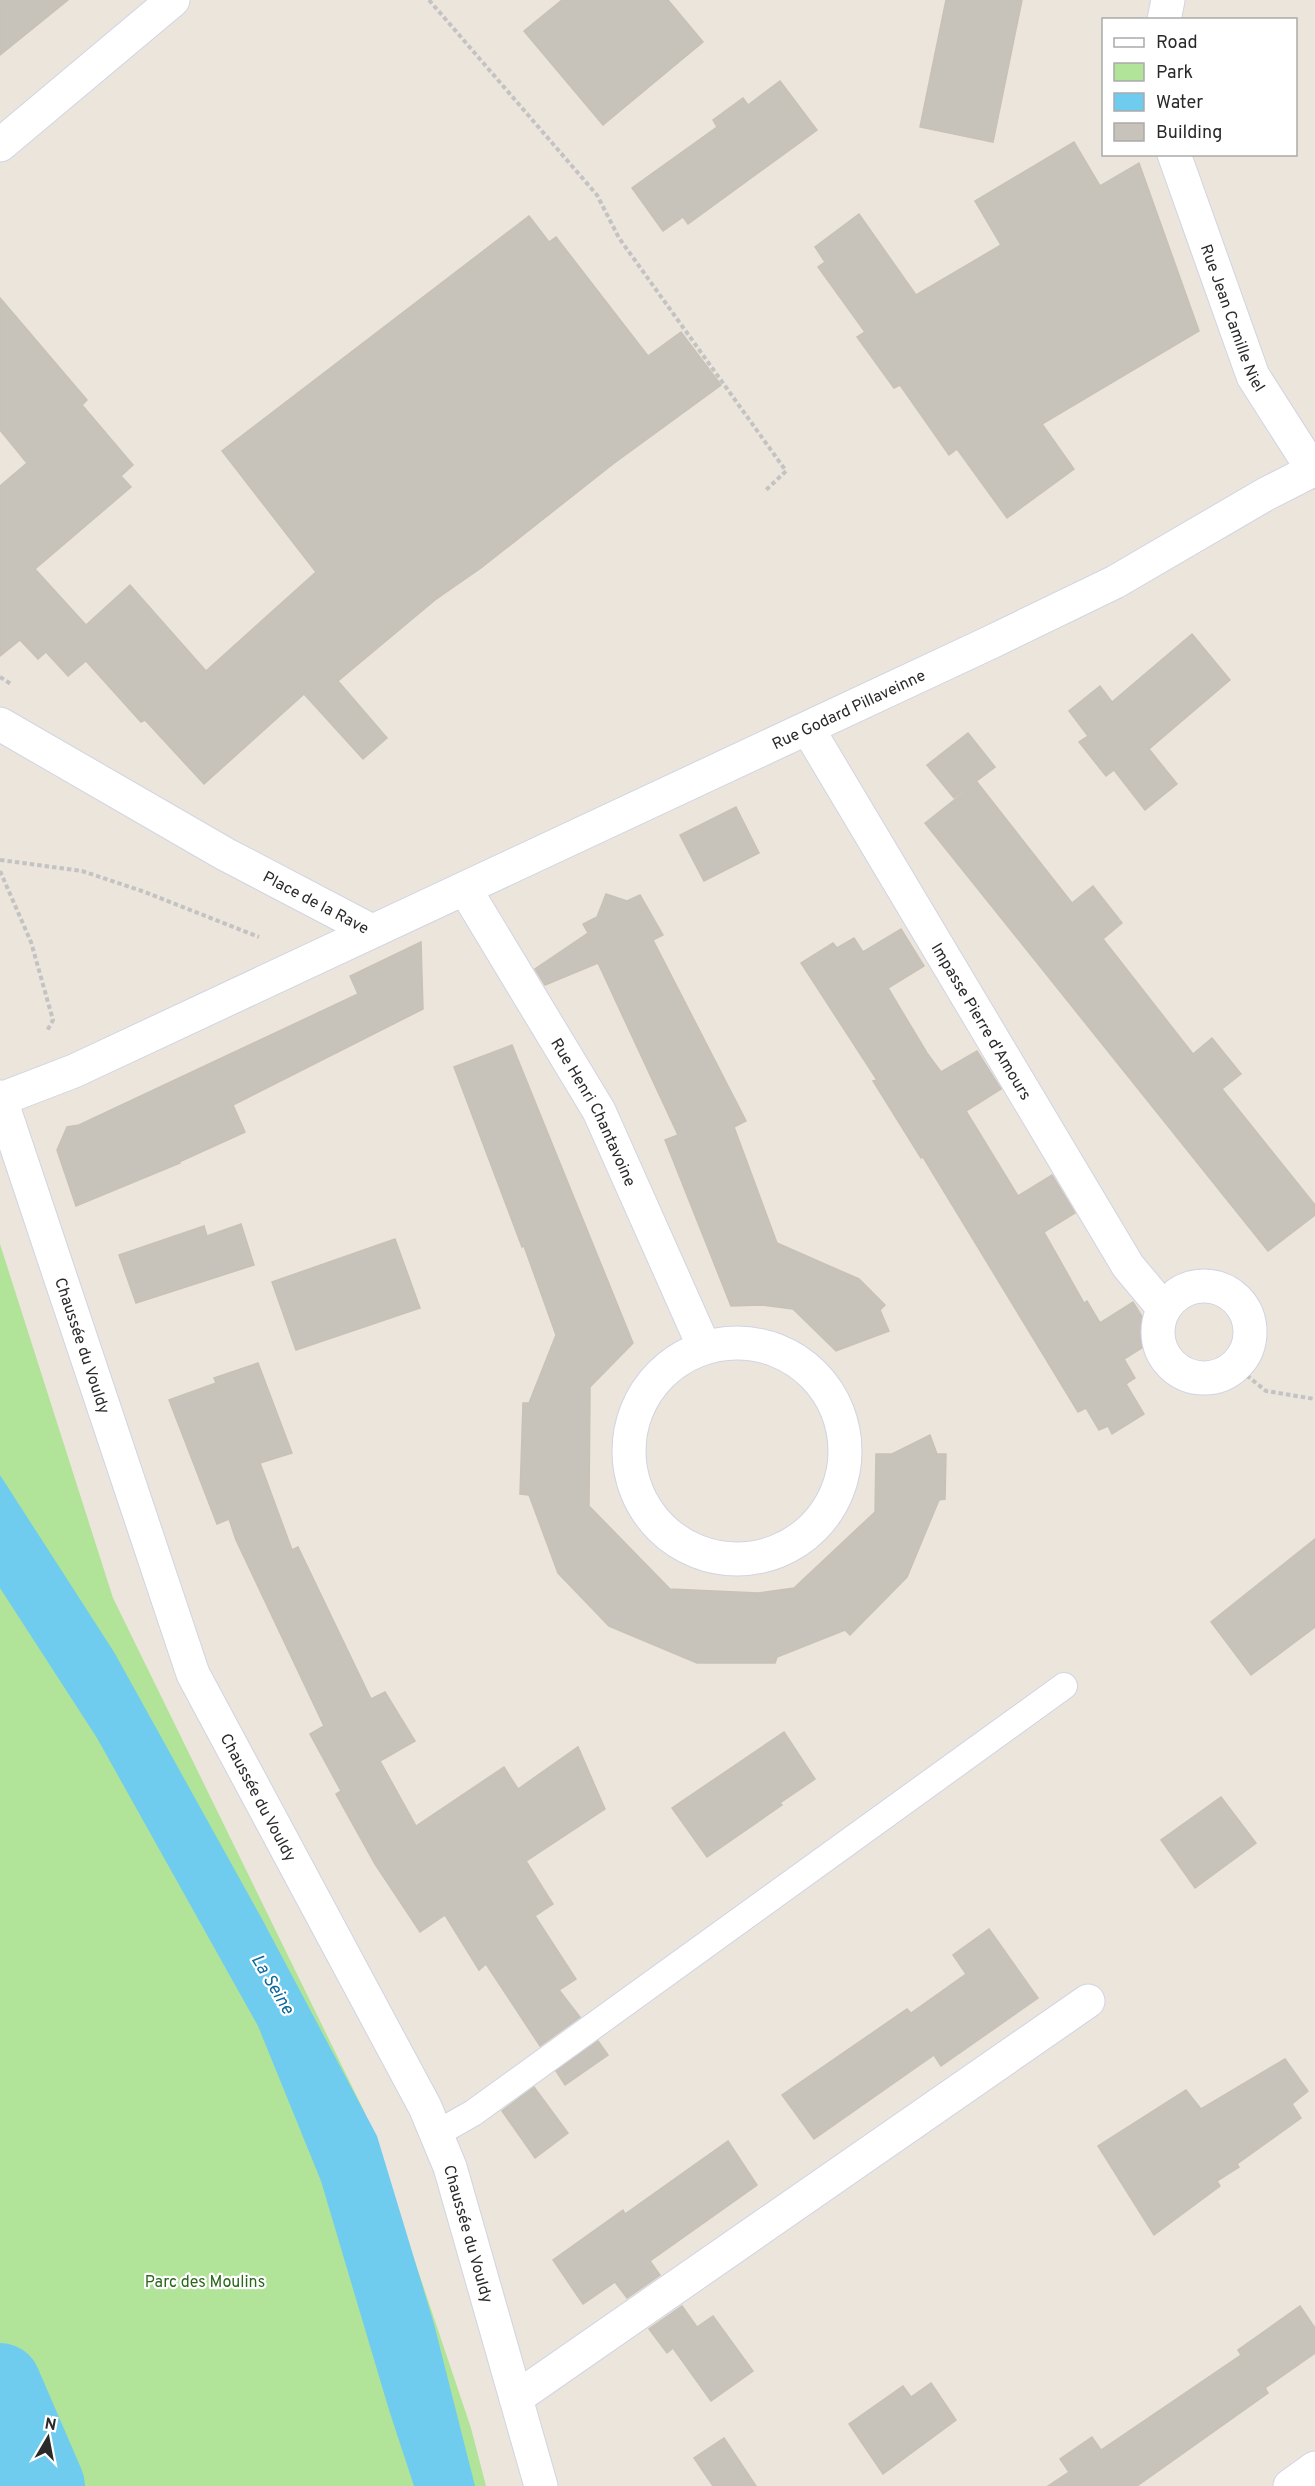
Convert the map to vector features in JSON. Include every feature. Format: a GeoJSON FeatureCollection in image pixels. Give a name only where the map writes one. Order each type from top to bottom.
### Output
{"type":"FeatureCollection","features":[{"type":"Feature","properties":{"kind":"street"},"geometry":{"type":"LineString","coordinates":[[0,145],[173,0]]}},
{"type":"Feature","properties":{"kind":"street"},"geometry":{"type":"LineString","coordinates":[[1164,18],[1168,0]]}},
{"type":"Feature","properties":{"kind":"street","name":"Rue Jean Camille Niel"},"geometry":{"type":"LineString","coordinates":[[1175,156],[1252,376],[1314,469]]}},
{"type":"Feature","properties":{"kind":"street","name":"Rue Godard Pillaveinne"},"geometry":{"type":"LineString","coordinates":[[372,931],[808,729],[1115,582],[1266,494],[1314,469]]}},
{"type":"Feature","properties":{"kind":"street","name":"Place de la Rave"},"geometry":{"type":"LineString","coordinates":[[0,724],[225,854],[372,931]]}},
{"type":"Feature","properties":{"kind":"street","name":"Impasse Pierre d'Amours"},"geometry":{"type":"LineString","coordinates":[[808,729],[1128,1266],[1164,1309]]}},
{"type":"Feature","properties":{"kind":"street","name":"Rue Henri Chantavoine"},"geometry":{"type":"LineString","coordinates":[[465,889],[599,1111],[704,1347]]}},
{"type":"Feature","properties":{"kind":"street","name":"Place de la Rave"},"geometry":{"type":"LineString","coordinates":[[0,1098],[74,1071],[372,931]]}},
{"type":"Feature","properties":{"kind":"street","name":"Chaussée du Vouldy"},"geometry":{"type":"LineString","coordinates":[[0,1098],[194,1674],[420,2097],[450,2167],[541,2486]]}},
{"type":"Feature","properties":{"kind":"street"},"geometry":{"type":"LineString","coordinates":[[1204,1286],[1220,1288],[1244,1309],[1249,1323],[1250,1339],[1245,1354],[1234,1366],[1222,1374],[1208,1378],[1194,1377],[1181,1372],[1169,1363],[1158,1336],[1159,1322],[1164,1309],[1175,1296],[1188,1289],[1204,1286]]}},
{"type":"Feature","properties":{"kind":"street"},"geometry":{"type":"LineString","coordinates":[[738,1342],[773,1348],[803,1365],[827,1390],[842,1422],[846,1456],[842,1479],[839,1490],[822,1520],[796,1543],[762,1558],[725,1560],[689,1550],[659,1528],[638,1497],[628,1462],[630,1425],[646,1391],[671,1364],[704,1347],[738,1342]]}},
{"type":"Feature","properties":{"kind":"street"},"geometry":{"type":"LineString","coordinates":[[516,2398],[1088,2001]]}},
{"type":"Feature","properties":{"kind":"street"},"geometry":{"type":"LineString","coordinates":[[1290,2486],[1315,2468]]}},
{"type":"Feature","properties":{"kind":"lane"},"geometry":{"type":"LineString","coordinates":[[436,2134],[473,2113],[1064,1686]]}},
{"type":"Feature","properties":{"kind":"path"},"geometry":{"type":"LineString","coordinates":[[429,0],[597,195],[619,238],[786,471],[766,490]]}},
{"type":"Feature","properties":{"kind":"path"},"geometry":{"type":"LineString","coordinates":[[0,677],[20,689]]}},
{"type":"Feature","properties":{"kind":"path"},"geometry":{"type":"LineString","coordinates":[[0,860],[82,872],[142,891],[258,937],[269,935]]}},
{"type":"Feature","properties":{"kind":"path"},"geometry":{"type":"LineString","coordinates":[[0,871],[31,942],[53,1020],[47,1031]]}},
{"type":"Feature","properties":{"kind":"path"},"geometry":{"type":"LineString","coordinates":[[1234,1366],[1266,1390],[1315,1399]]}},
{"type":"Feature","properties":{"kind":"green space","name":"Parc des Moulins"},"geometry":{"type":"Polygon","coordinates":[[[0,1244],[113,1598],[365,2113],[471,2428],[486,2486],[0,2486],[0,1244]]]}},
{"type":"Feature","properties":{"kind":"water","name":"La Seine"},"geometry":{"type":"Polygon","coordinates":[[[0,1475],[114,1652],[262,1919],[377,2136],[434,2324],[475,2486],[414,2486],[321,2181],[258,2026],[97,1738],[0,1588],[0,1475]]]}},
{"type":"Feature","properties":{"kind":"building"},"geometry":{"type":"Polygon","coordinates":[[[0,0],[68,0],[0,55],[0,0]]]}},
{"type":"Feature","properties":{"kind":"building"},"geometry":{"type":"Polygon","coordinates":[[[562,0],[668,0],[703,42],[603,125],[524,31],[562,0]]]}},
{"type":"Feature","properties":{"kind":"building"},"geometry":{"type":"Polygon","coordinates":[[[946,0],[1022,0],[993,142],[920,127],[946,0]]]}},
{"type":"Feature","properties":{"kind":"building"},"geometry":{"type":"Polygon","coordinates":[[[780,81],[817,130],[688,224],[683,217],[663,231],[632,188],[717,127],[713,120],[743,98],[748,105],[780,81]]]}},
{"type":"Feature","properties":{"kind":"building"},"geometry":{"type":"Polygon","coordinates":[[[1074,142],[1100,186],[1139,163],[1199,331],[1042,424],[1074,469],[1007,518],[957,449],[949,455],[900,385],[894,388],[857,337],[865,332],[818,267],[825,262],[815,247],[859,214],[916,295],[1001,245],[975,201],[1074,142]]]}},
{"type":"Feature","properties":{"kind":"building"},"geometry":{"type":"Polygon","coordinates":[[[529,216],[549,242],[556,237],[648,356],[681,332],[721,385],[613,464],[481,568],[435,600],[338,681],[387,738],[363,759],[304,694],[204,784],[145,720],[141,722],[86,661],[68,676],[46,652],[38,659],[20,640],[0,656],[0,486],[27,463],[0,430],[0,298],[87,400],[82,405],[133,465],[121,476],[131,487],[35,569],[86,625],[130,585],[206,671],[316,572],[222,451],[529,216]]]}},
{"type":"Feature","properties":{"kind":"building"},"geometry":{"type":"Polygon","coordinates":[[[1192,634],[1230,680],[1149,749],[1177,784],[1145,810],[1114,770],[1106,776],[1079,742],[1088,736],[1069,711],[1100,686],[1112,702],[1192,634]]]}},
{"type":"Feature","properties":{"kind":"building"},"geometry":{"type":"Polygon","coordinates":[[[968,733],[995,767],[954,798],[927,765],[968,733]]]}},
{"type":"Feature","properties":{"kind":"building"},"geometry":{"type":"Polygon","coordinates":[[[977,782],[1072,903],[1093,886],[1122,923],[1103,939],[1193,1054],[1212,1038],[1241,1074],[1222,1089],[1315,1205],[1315,1215],[1268,1251],[925,823],[977,782]]]}},
{"type":"Feature","properties":{"kind":"building"},"geometry":{"type":"Polygon","coordinates":[[[736,807],[759,853],[704,881],[680,835],[736,807]]]}},
{"type":"Feature","properties":{"kind":"building"},"geometry":{"type":"Polygon","coordinates":[[[606,894],[627,901],[640,895],[663,935],[653,940],[746,1121],[734,1127],[777,1243],[859,1279],[885,1305],[880,1310],[889,1331],[836,1351],[793,1309],[762,1305],[731,1306],[665,1140],[678,1135],[598,963],[545,985],[535,969],[588,933],[583,924],[597,917],[606,894]]]}},
{"type":"Feature","properties":{"kind":"building"},"geometry":{"type":"Polygon","coordinates":[[[901,929],[924,966],[888,988],[927,1053],[941,1072],[977,1051],[1001,1089],[966,1111],[1018,1196],[1052,1175],[1075,1213],[1044,1232],[1084,1303],[1087,1301],[1100,1323],[1133,1302],[1156,1339],[1124,1359],[1135,1378],[1126,1384],[1144,1414],[1112,1434],[1108,1426],[1099,1430],[1086,1408],[1078,1412],[923,1157],[921,1158],[873,1081],[877,1080],[801,963],[833,943],[837,948],[854,938],[863,952],[901,929]]]}},
{"type":"Feature","properties":{"kind":"building"},"geometry":{"type":"Polygon","coordinates":[[[421,942],[423,1009],[233,1105],[245,1132],[180,1163],[76,1206],[57,1150],[67,1127],[79,1125],[358,994],[350,976],[421,942]]]}},
{"type":"Feature","properties":{"kind":"building"},"geometry":{"type":"Polygon","coordinates":[[[512,1045],[633,1343],[590,1387],[589,1506],[670,1589],[758,1593],[794,1588],[875,1512],[876,1454],[892,1454],[930,1435],[937,1454],[946,1454],[945,1499],[939,1500],[907,1577],[850,1635],[845,1630],[777,1657],[775,1663],[697,1663],[609,1626],[558,1573],[529,1495],[520,1494],[523,1403],[529,1403],[556,1335],[454,1067],[512,1045]]]}},
{"type":"Feature","properties":{"kind":"building"},"geometry":{"type":"Polygon","coordinates":[[[241,1224],[254,1265],[136,1303],[119,1255],[204,1226],[207,1236],[241,1224]]]}},
{"type":"Feature","properties":{"kind":"building"},"geometry":{"type":"Polygon","coordinates":[[[395,1239],[420,1308],[296,1350],[272,1282],[395,1239]]]}},
{"type":"Feature","properties":{"kind":"building"},"geometry":{"type":"Polygon","coordinates":[[[258,1363],[292,1453],[260,1463],[292,1550],[298,1547],[371,1699],[385,1692],[415,1741],[380,1761],[416,1826],[504,1767],[518,1789],[578,1747],[605,1809],[526,1861],[553,1904],[535,1916],[576,1979],[559,1990],[580,2017],[540,2046],[486,1964],[479,1970],[445,1915],[420,1932],[375,1864],[336,1794],[341,1791],[310,1734],[324,1726],[236,1540],[229,1519],[217,1524],[169,1400],[216,1383],[214,1378],[258,1363]]]}},
{"type":"Feature","properties":{"kind":"building"},"geometry":{"type":"Polygon","coordinates":[[[1315,1539],[1315,1627],[1251,1675],[1211,1622],[1315,1539]]]}},
{"type":"Feature","properties":{"kind":"building"},"geometry":{"type":"Polygon","coordinates":[[[784,1732],[815,1779],[707,1857],[672,1808],[784,1732]]]}},
{"type":"Feature","properties":{"kind":"building"},"geometry":{"type":"Polygon","coordinates":[[[1221,1797],[1256,1843],[1195,1888],[1161,1840],[1221,1797]]]}},
{"type":"Feature","properties":{"kind":"building"},"geometry":{"type":"Polygon","coordinates":[[[989,1929],[1038,1998],[941,2066],[934,2055],[814,2139],[782,2095],[907,2009],[911,2013],[966,1974],[953,1955],[989,1929]]]}},
{"type":"Feature","properties":{"kind":"building"},"geometry":{"type":"Polygon","coordinates":[[[598,2041],[608,2055],[565,2085],[556,2071],[598,2041]]]}},
{"type":"Feature","properties":{"kind":"building"},"geometry":{"type":"Polygon","coordinates":[[[1285,2059],[1308,2091],[1292,2104],[1301,2118],[1237,2164],[1239,2167],[1217,2181],[1220,2186],[1154,2235],[1098,2146],[1186,2090],[1201,2109],[1285,2059]]]}},
{"type":"Feature","properties":{"kind":"building"},"geometry":{"type":"Polygon","coordinates":[[[534,2087],[568,2133],[535,2158],[502,2111],[534,2087]]]}},
{"type":"Feature","properties":{"kind":"building"},"geometry":{"type":"Polygon","coordinates":[[[728,2141],[757,2185],[650,2261],[660,2275],[627,2298],[615,2282],[583,2304],[553,2260],[623,2210],[625,2214],[728,2141]]]}},
{"type":"Feature","properties":{"kind":"building"},"geometry":{"type":"Polygon","coordinates":[[[682,2306],[697,2327],[713,2316],[753,2371],[711,2401],[673,2348],[667,2353],[649,2329],[682,2306]]]}},
{"type":"Feature","properties":{"kind":"building"},"geometry":{"type":"Polygon","coordinates":[[[1300,2306],[1315,2328],[1315,2353],[1265,2388],[1268,2393],[1137,2486],[1048,2486],[1069,2472],[1060,2459],[1092,2437],[1101,2450],[1241,2355],[1238,2350],[1300,2306]]]}},
{"type":"Feature","properties":{"kind":"building"},"geometry":{"type":"Polygon","coordinates":[[[931,2383],[956,2420],[883,2474],[849,2424],[903,2386],[911,2397],[931,2383]]]}},
{"type":"Feature","properties":{"kind":"building"},"geometry":{"type":"Polygon","coordinates":[[[724,2438],[756,2486],[713,2486],[694,2458],[724,2438]]]}},
{"type":"Feature","properties":{"kind":"waterway"},"geometry":{"type":"LineString","coordinates":[[0,2384],[44,2486]]}}]}
